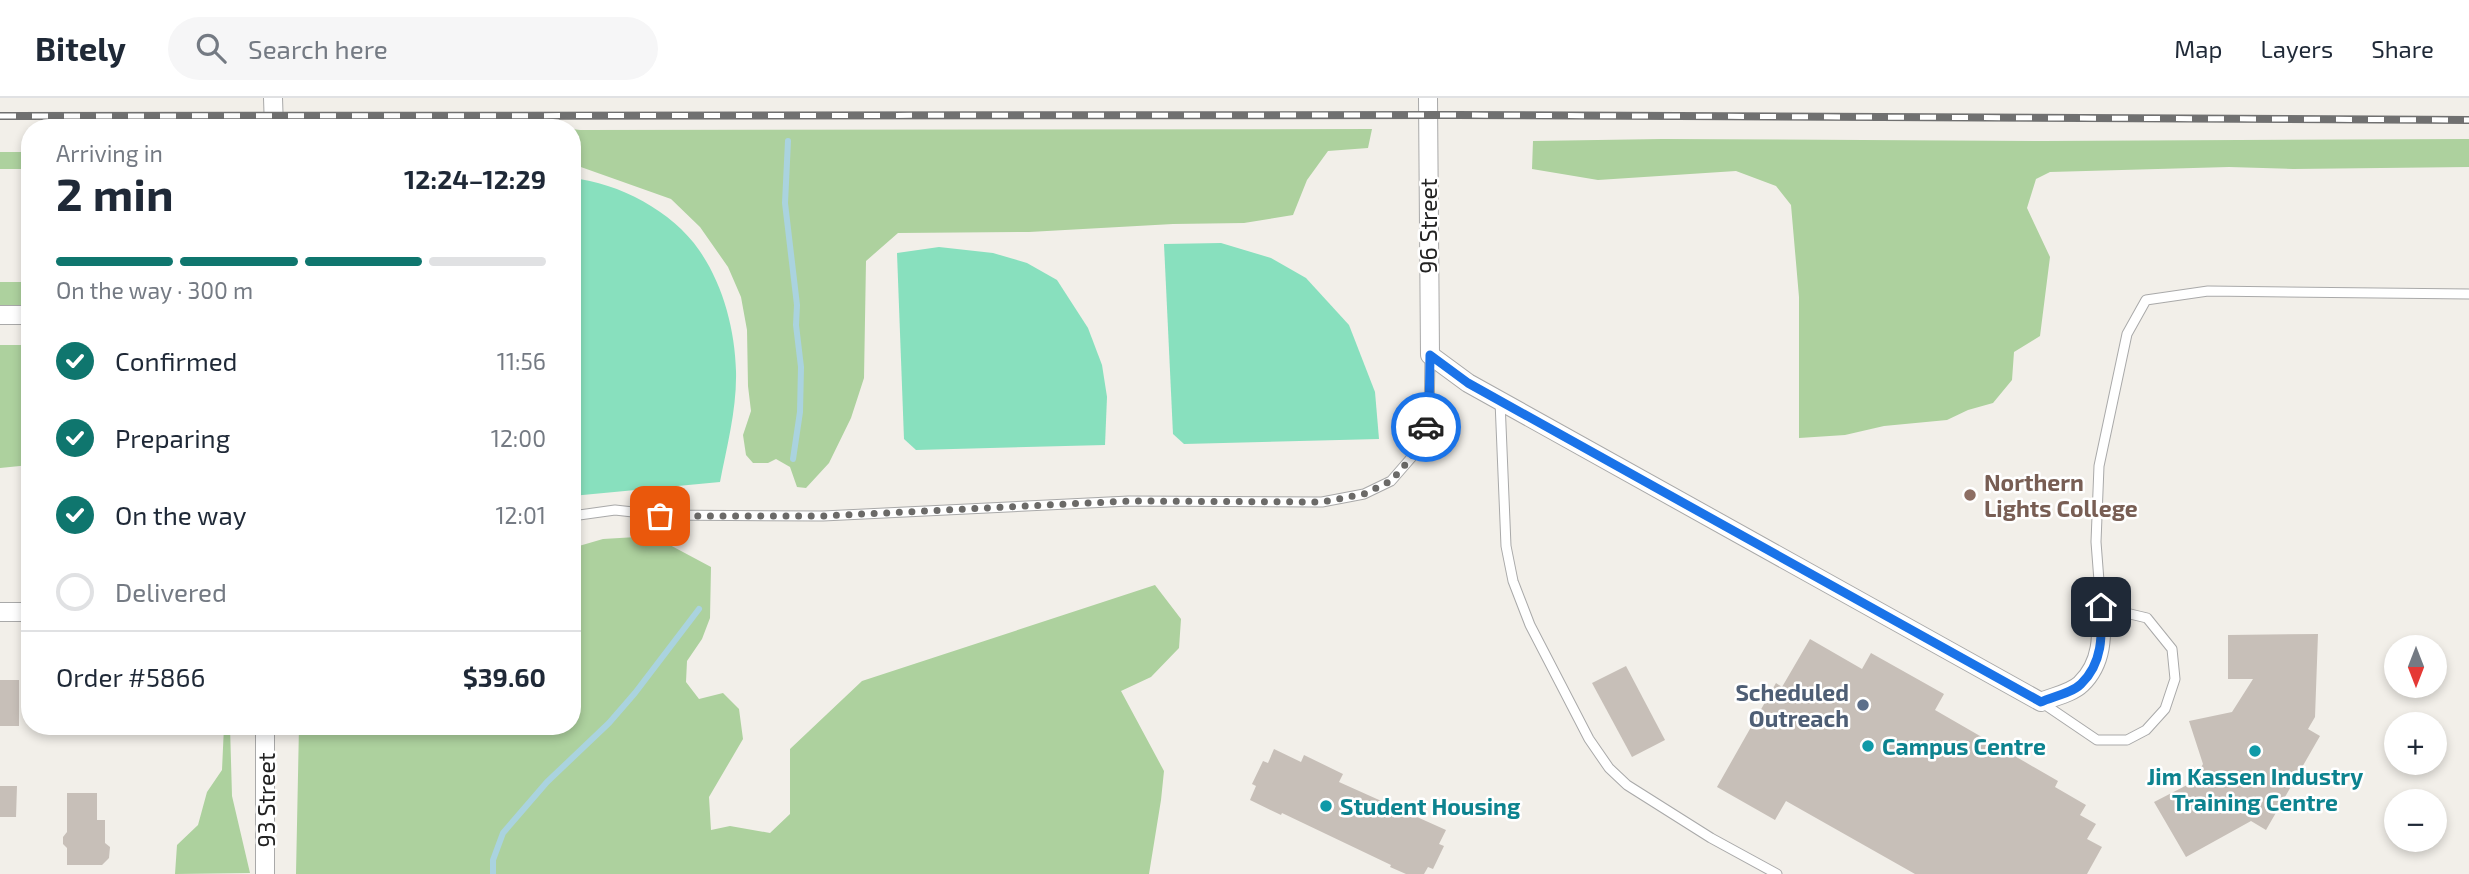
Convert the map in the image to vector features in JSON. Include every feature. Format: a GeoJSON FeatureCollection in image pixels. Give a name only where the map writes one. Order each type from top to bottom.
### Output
{"type":"FeatureCollection","features":[{"type":"Feature","properties":{"kind":"street"},"geometry":{"type":"LineString","coordinates":[[273,98],[274,119]]}},
{"type":"Feature","properties":{"kind":"street","name":"96 Street"},"geometry":{"type":"LineString","coordinates":[[1428,98],[1430,355]]}},
{"type":"Feature","properties":{"kind":"street"},"geometry":{"type":"LineString","coordinates":[[0,315],[21,315]]}},
{"type":"Feature","properties":{"kind":"street"},"geometry":{"type":"LineString","coordinates":[[1430,355],[1468,383],[2041,702],[2080,685],[2099,658],[2102,638],[2101,607]]}},
{"type":"Feature","properties":{"kind":"street"},"geometry":{"type":"LineString","coordinates":[[0,612],[21,612]]}},
{"type":"Feature","properties":{"kind":"street","name":"93 Street"},"geometry":{"type":"LineString","coordinates":[[265,735],[265,874]]}},
{"type":"Feature","properties":{"kind":"lane"},"geometry":{"type":"LineString","coordinates":[[2041,702],[2097,740],[2127,740],[2146,730],[2165,709],[2175,679],[2172,649],[2147,618],[2101,607],[2096,542],[2099,466],[2127,334],[2146,300],[2208,291],[2469,294]]}},
{"type":"Feature","properties":{"kind":"lane"},"geometry":{"type":"LineString","coordinates":[[581,515],[615,510],[660,516],[823,516],[1129,501],[1322,502],[1364,494],[1391,481],[1411,458],[1429,419],[1430,355]]}},
{"type":"Feature","properties":{"kind":"lane"},"geometry":{"type":"LineString","coordinates":[[1500,401],[1506,546],[1513,581],[1530,625],[1590,738],[1609,768],[1627,785],[1711,838],[1777,874]]}},
{"type":"Feature","properties":{"kind":"green space"},"geometry":{"type":"Polygon","coordinates":[[[1372,129],[1368,148],[1328,151],[1307,180],[1293,215],[1244,223],[1029,232],[898,233],[866,261],[864,378],[851,418],[829,463],[806,488],[797,487],[790,467],[776,459],[768,463],[753,463],[746,455],[743,435],[751,411],[747,330],[741,297],[728,267],[700,227],[671,199],[581,167],[581,130],[1372,129]]]}},
{"type":"Feature","properties":{"kind":"green space"},"geometry":{"type":"Polygon","coordinates":[[[2469,139],[2469,167],[2229,167],[2050,172],[2036,179],[2027,208],[2050,257],[2040,336],[2014,352],[2012,380],[1993,403],[1968,410],[1947,420],[1884,426],[1845,435],[1799,438],[1799,297],[1791,205],[1776,186],[1736,171],[1598,180],[1532,169],[1533,141],[2469,139]]]}},
{"type":"Feature","properties":{"kind":"green space"},"geometry":{"type":"Polygon","coordinates":[[[0,152],[21,152],[21,169],[0,169],[0,152]]]}},
{"type":"Feature","properties":{"kind":"green space"},"geometry":{"type":"Polygon","coordinates":[[[581,180],[626,193],[659,211],[688,236],[715,277],[730,324],[736,371],[733,413],[720,482],[581,495],[581,180]]]}},
{"type":"Feature","properties":{"kind":"green space"},"geometry":{"type":"Polygon","coordinates":[[[1221,243],[1271,258],[1306,278],[1349,325],[1375,392],[1379,439],[1184,444],[1173,434],[1164,244],[1221,243]]]}},
{"type":"Feature","properties":{"kind":"green space"},"geometry":{"type":"Polygon","coordinates":[[[939,247],[993,253],[1027,263],[1057,280],[1088,328],[1102,365],[1107,397],[1105,445],[916,450],[904,439],[897,253],[939,247]]]}},
{"type":"Feature","properties":{"kind":"green space"},"geometry":{"type":"Polygon","coordinates":[[[0,282],[21,282],[21,305],[0,305],[0,282]]]}},
{"type":"Feature","properties":{"kind":"green space"},"geometry":{"type":"Polygon","coordinates":[[[0,345],[21,345],[21,466],[0,468],[0,345]]]}},
{"type":"Feature","properties":{"kind":"green space"},"geometry":{"type":"Polygon","coordinates":[[[653,536],[711,567],[710,618],[702,639],[687,661],[686,682],[699,699],[723,693],[739,709],[743,739],[709,797],[711,830],[730,826],[770,833],[790,814],[790,749],[862,681],[1155,585],[1181,619],[1179,648],[1151,677],[1121,691],[1164,771],[1149,874],[296,874],[299,735],[581,735],[581,545],[603,539],[653,536]]]}},
{"type":"Feature","properties":{"kind":"green space"},"geometry":{"type":"Polygon","coordinates":[[[224,735],[230,735],[232,796],[250,873],[175,874],[177,845],[198,825],[207,792],[222,770],[224,735]]]}},
{"type":"Feature","properties":{"kind":"building","name":"Jim Kassen Industry Training Centre"},"geometry":{"type":"Polygon","coordinates":[[[2318,634],[2315,717],[2308,729],[2320,736],[2266,830],[2251,821],[2186,857],[2154,802],[2193,782],[2203,764],[2189,721],[2232,712],[2253,679],[2228,679],[2228,635],[2318,634]]]}},
{"type":"Feature","properties":{"kind":"building","name":"Campus Centre"},"geometry":{"type":"Polygon","coordinates":[[[1810,639],[1862,669],[1871,653],[1944,694],[1935,710],[2058,781],[2055,787],[2086,805],[2080,815],[2096,824],[2087,839],[2102,847],[2087,874],[1915,874],[1786,801],[1775,820],[1717,787],[1776,683],[1782,687],[1810,639]]]}},
{"type":"Feature","properties":{"kind":"building"},"geometry":{"type":"Polygon","coordinates":[[[1626,666],[1665,740],[1632,757],[1592,683],[1626,666]]]}},
{"type":"Feature","properties":{"kind":"building"},"geometry":{"type":"Polygon","coordinates":[[[0,680],[19,680],[19,726],[0,726],[0,680]]]}},
{"type":"Feature","properties":{"kind":"building","name":"Student Housing"},"geometry":{"type":"Polygon","coordinates":[[[1274,749],[1301,762],[1304,755],[1343,774],[1339,782],[1446,830],[1439,844],[1444,846],[1433,869],[1428,867],[1424,874],[1406,874],[1250,800],[1256,786],[1252,784],[1263,761],[1268,763],[1274,749]]]}},
{"type":"Feature","properties":{"kind":"building"},"geometry":{"type":"Polygon","coordinates":[[[0,786],[17,786],[16,817],[0,817],[0,786]]]}},
{"type":"Feature","properties":{"kind":"building"},"geometry":{"type":"Polygon","coordinates":[[[67,793],[97,793],[97,820],[105,820],[105,843],[110,847],[109,858],[102,865],[67,865],[67,848],[63,844],[63,837],[67,832],[67,793]]]}},
{"type":"Feature","properties":{"kind":"waterway"},"geometry":{"type":"LineString","coordinates":[[788,141],[785,203],[801,367],[800,412],[793,459]]}},
{"type":"Feature","properties":{"kind":"waterway"},"geometry":{"type":"LineString","coordinates":[[493,874],[493,860],[503,833],[547,782],[609,723],[699,609]]}},
{"type":"Feature","properties":{"kind":"railway"},"geometry":{"type":"LineString","coordinates":[[0,116],[1454,115],[2469,120]]}},
{"type":"Feature","properties":{"kind":"way so far"},"geometry":{"type":"LineString","coordinates":[[660,516],[823,516],[1129,501],[1322,502],[1364,494],[1391,481],[1411,458],[1426,427]]}},
{"type":"Feature","properties":{"kind":"place","name":"Northern Lights College"},"geometry":{"type":"Point","coordinates":[1970,495]}},
{"type":"Feature","properties":{"kind":"place","name":"Scheduled Outreach"},"geometry":{"type":"Point","coordinates":[1863,705]}},
{"type":"Feature","properties":{"kind":"place","name":"Campus Centre"},"geometry":{"type":"Point","coordinates":[1868,746]}},
{"type":"Feature","properties":{"kind":"place","name":"Jim Kassen Industry Training Centre"},"geometry":{"type":"Point","coordinates":[2255,751]}},
{"type":"Feature","properties":{"kind":"place","name":"Student Housing"},"geometry":{"type":"Point","coordinates":[1326,806]}},
{"type":"Feature","properties":{"kind":"route"},"geometry":{"type":"LineString","coordinates":[[1426,427],[1429,419],[1430,355],[1468,383],[2041,702],[2080,685],[2099,658],[2102,638],[2101,607]]}}]}
